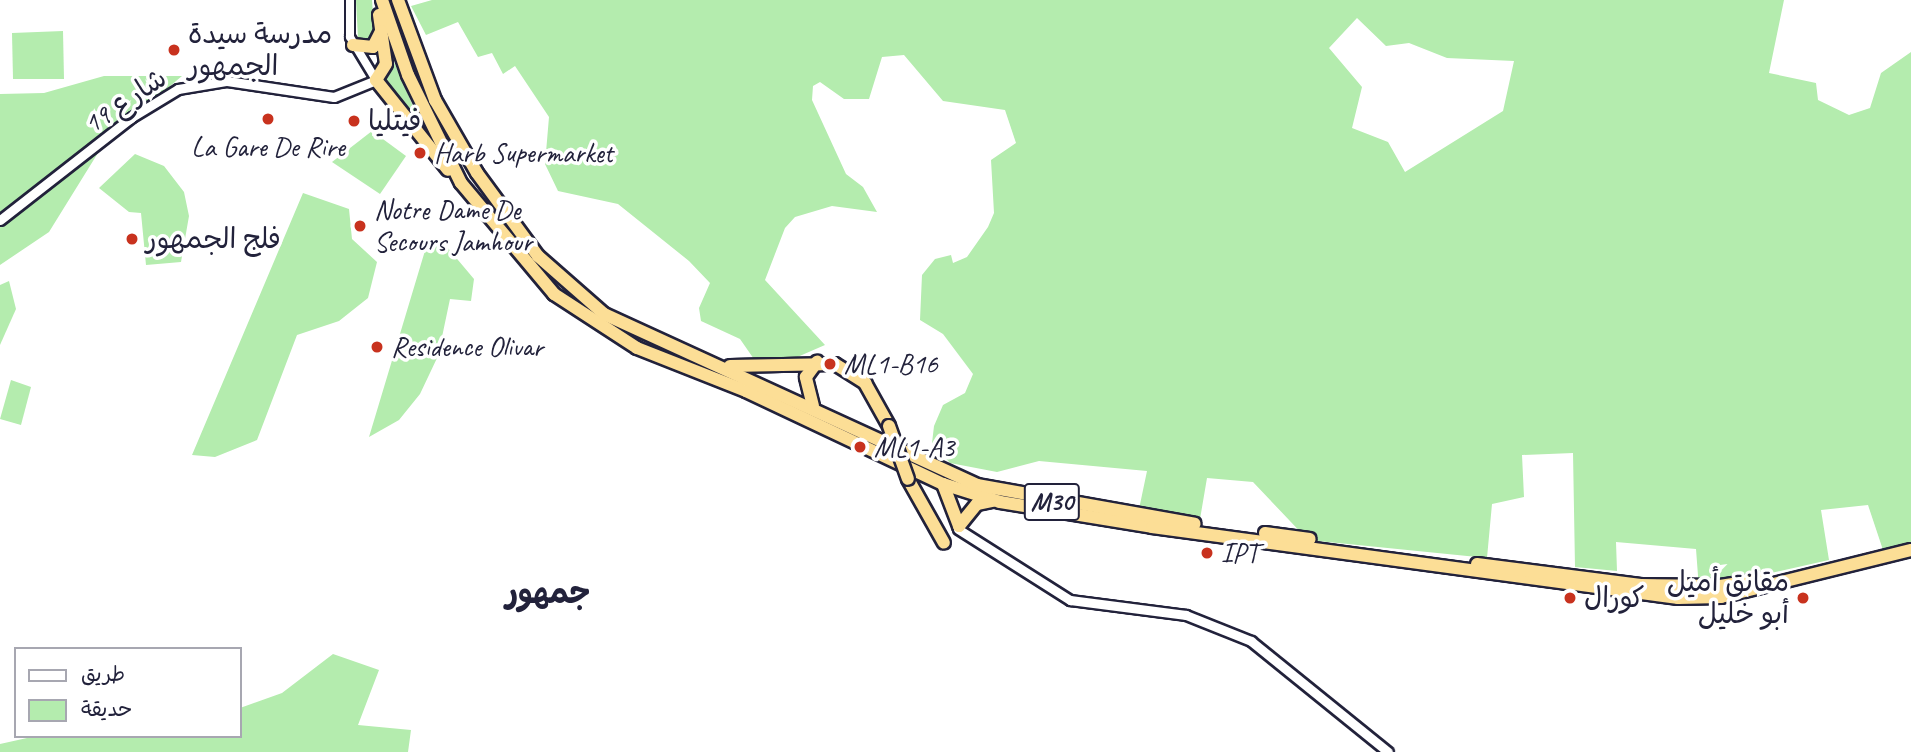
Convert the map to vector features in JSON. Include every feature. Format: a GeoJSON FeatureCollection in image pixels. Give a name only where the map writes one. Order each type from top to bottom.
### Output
{"type":"FeatureCollection","features":[{"type":"Feature","properties":{"kind":"highway"},"geometry":{"type":"LineString","coordinates":[[380,0],[386,68],[376,80],[461,183]]}},
{"type":"Feature","properties":{"kind":"highway","name":"M30"},"geometry":{"type":"LineString","coordinates":[[380,0],[408,75],[461,183],[535,275],[594,324],[943,484],[1000,502],[1678,598],[1721,597],[1911,550]]}},
{"type":"Feature","properties":{"kind":"highway","name":"M30"},"geometry":{"type":"LineString","coordinates":[[398,0],[424,76],[487,189],[566,285],[619,323],[813,406],[924,465],[1010,495],[1546,575],[1720,586],[1911,543]]}},
{"type":"Feature","properties":{"kind":"highway"},"geometry":{"type":"LineString","coordinates":[[407,0],[424,76]]}},
{"type":"Feature","properties":{"kind":"highway"},"geometry":{"type":"LineString","coordinates":[[353,45],[373,47],[381,27]]}},
{"type":"Feature","properties":{"kind":"highway"},"geometry":{"type":"LineString","coordinates":[[813,406],[806,377],[818,362]]}},
{"type":"Feature","properties":{"kind":"highway"},"geometry":{"type":"LineString","coordinates":[[722,367],[780,369],[818,362],[835,364],[865,383],[889,426],[908,479],[944,543]]}},
{"type":"Feature","properties":{"kind":"highway"},"geometry":{"type":"LineString","coordinates":[[943,484],[959,526],[978,504],[1000,502]]}},
{"type":"Feature","properties":{"kind":"main road","name":"شارع 19"},"geometry":{"type":"LineString","coordinates":[[0,220],[132,117],[178,89],[227,81],[334,97],[376,80]]}},
{"type":"Feature","properties":{"kind":"main road"},"geometry":{"type":"LineString","coordinates":[[958,529],[1070,600],[1186,615],[1251,641],[1388,752]]}},
{"type":"Feature","properties":{"kind":"street"},"geometry":{"type":"LineString","coordinates":[[350,0],[353,45],[376,80]]}},
{"type":"Feature","properties":{"kind":"green space"},"geometry":{"type":"Polygon","coordinates":[[[356,0],[372,0],[375,40],[358,39],[356,0]]]}},
{"type":"Feature","properties":{"kind":"green space"},"geometry":{"type":"Polygon","coordinates":[[[432,0],[1784,0],[1769,73],[1816,83],[1818,100],[1849,115],[1870,108],[1881,73],[1911,52],[1911,543],[1883,550],[1868,505],[1821,510],[1829,560],[1699,589],[1696,549],[1616,542],[1617,571],[1575,567],[1573,453],[1522,455],[1524,497],[1492,504],[1487,558],[1308,540],[1253,482],[1207,478],[1199,525],[1138,514],[1147,471],[1039,461],[997,472],[950,463],[932,443],[934,426],[943,405],[965,393],[973,374],[943,334],[920,320],[922,275],[935,259],[951,255],[953,263],[967,257],[988,227],[994,213],[991,160],[1016,143],[1005,110],[943,101],[904,55],[882,57],[869,99],[844,99],[820,82],[813,86],[812,100],[846,174],[863,187],[877,212],[832,206],[795,217],[785,228],[765,280],[825,345],[795,358],[756,362],[740,339],[701,321],[699,308],[710,283],[689,261],[618,204],[558,191],[545,164],[549,117],[515,66],[503,74],[492,53],[478,57],[458,22],[426,35],[411,6],[432,0]],[[1357,18],[1329,48],[1362,87],[1352,128],[1388,142],[1405,172],[1503,111],[1514,61],[1447,58],[1409,43],[1386,46],[1357,18]]]}},
{"type":"Feature","properties":{"kind":"green space"},"geometry":{"type":"Polygon","coordinates":[[[63,31],[64,79],[13,79],[12,33],[63,31]]]}},
{"type":"Feature","properties":{"kind":"green space"},"geometry":{"type":"Polygon","coordinates":[[[391,55],[419,120],[385,80],[391,55]]]}},
{"type":"Feature","properties":{"kind":"green space"},"geometry":{"type":"Polygon","coordinates":[[[104,76],[182,76],[106,140],[49,232],[0,265],[0,94],[44,93],[104,76]]]}},
{"type":"Feature","properties":{"kind":"green space"},"geometry":{"type":"Polygon","coordinates":[[[372,131],[406,156],[380,194],[332,162],[372,131]]]}},
{"type":"Feature","properties":{"kind":"green space"},"geometry":{"type":"Polygon","coordinates":[[[135,154],[164,166],[184,192],[189,216],[181,262],[146,265],[141,213],[129,212],[99,188],[135,154]]]}},
{"type":"Feature","properties":{"kind":"green space"},"geometry":{"type":"Polygon","coordinates":[[[303,193],[349,209],[352,239],[377,262],[368,298],[339,321],[297,335],[257,440],[215,457],[192,455],[303,193]]]}},
{"type":"Feature","properties":{"kind":"green space"},"geometry":{"type":"Polygon","coordinates":[[[442,241],[474,279],[471,301],[450,299],[438,356],[420,394],[399,420],[369,437],[427,244],[442,241]]]}},
{"type":"Feature","properties":{"kind":"green space"},"geometry":{"type":"Polygon","coordinates":[[[9,281],[16,309],[0,345],[0,285],[9,281]]]}},
{"type":"Feature","properties":{"kind":"green space"},"geometry":{"type":"Polygon","coordinates":[[[11,380],[31,387],[21,425],[0,419],[11,380]]]}},
{"type":"Feature","properties":{"kind":"green space"},"geometry":{"type":"Polygon","coordinates":[[[333,654],[379,670],[358,725],[411,730],[408,752],[0,752],[0,744],[27,738],[242,738],[242,707],[282,693],[333,654]]]}},
{"type":"Feature","properties":{"kind":"place","name":"مدرسة سيدة الجمهور"},"geometry":{"type":"Point","coordinates":[174,50]}},
{"type":"Feature","properties":{"kind":"place","name":"La Gare De Rire"},"geometry":{"type":"Point","coordinates":[268,119]}},
{"type":"Feature","properties":{"kind":"place","name":"فيتليا"},"geometry":{"type":"Point","coordinates":[354,121]}},
{"type":"Feature","properties":{"kind":"place","name":"Harb Supermarket"},"geometry":{"type":"Point","coordinates":[420,153]}},
{"type":"Feature","properties":{"kind":"place","name":"Notre Dame De Secours Jamhour"},"geometry":{"type":"Point","coordinates":[360,226]}},
{"type":"Feature","properties":{"kind":"place","name":"فلج الجمهور"},"geometry":{"type":"Point","coordinates":[132,239]}},
{"type":"Feature","properties":{"kind":"place","name":"Residence Olivar"},"geometry":{"type":"Point","coordinates":[377,347]}},
{"type":"Feature","properties":{"kind":"place","name":"ML1-B16"},"geometry":{"type":"Point","coordinates":[830,364]}},
{"type":"Feature","properties":{"kind":"place","name":"ML1-A3"},"geometry":{"type":"Point","coordinates":[860,447]}},
{"type":"Feature","properties":{"kind":"place","name":"IPT"},"geometry":{"type":"Point","coordinates":[1207,553]}},
{"type":"Feature","properties":{"kind":"place","name":"كورال"},"geometry":{"type":"Point","coordinates":[1570,598]}},
{"type":"Feature","properties":{"kind":"place","name":"مقانق أميل أبو خليل"},"geometry":{"type":"Point","coordinates":[1803,598]}},
{"type":"Feature","properties":{"kind":"district","name":"جمهور"},"geometry":{"type":"Point","coordinates":[548,593]}}]}
